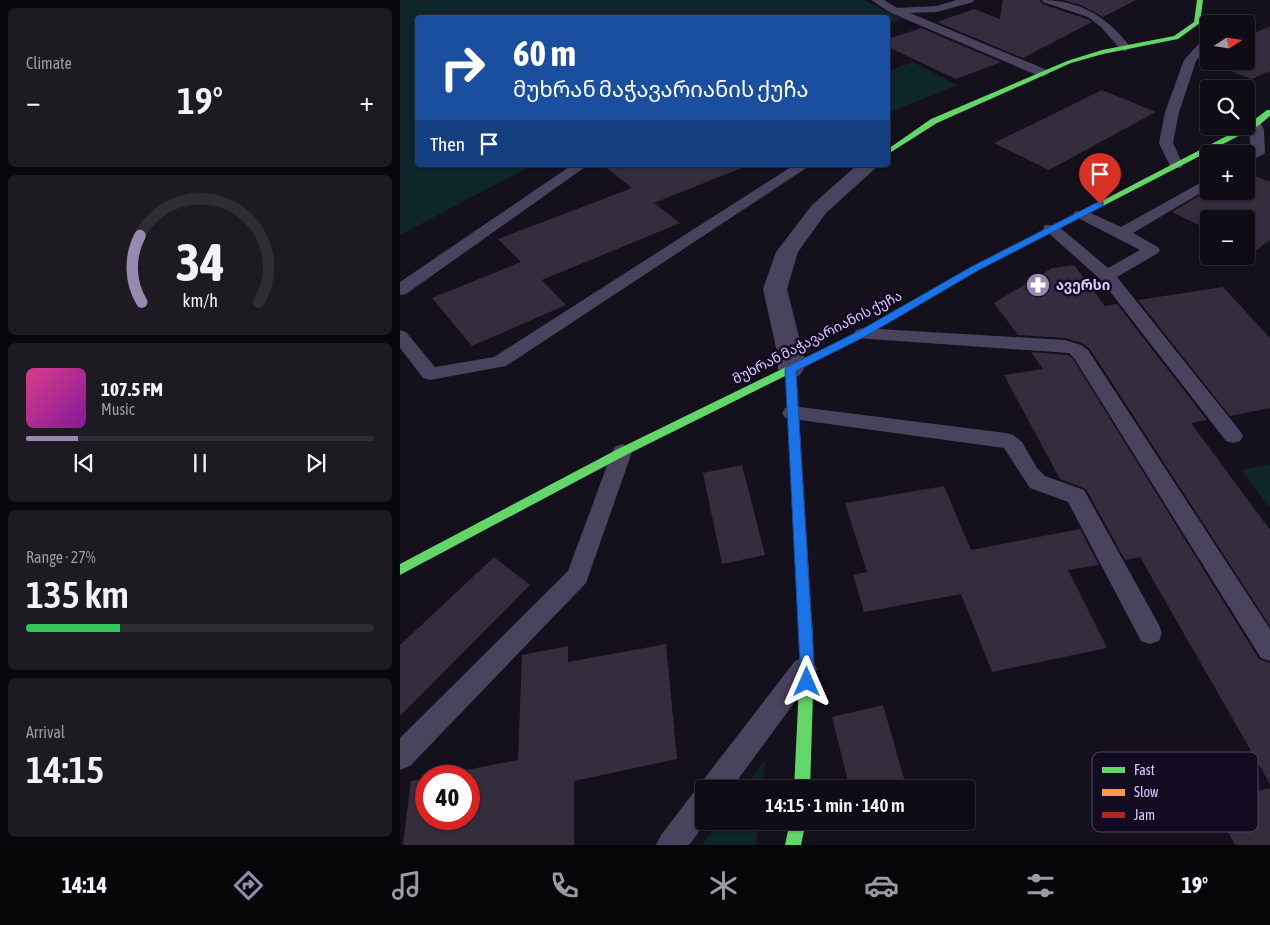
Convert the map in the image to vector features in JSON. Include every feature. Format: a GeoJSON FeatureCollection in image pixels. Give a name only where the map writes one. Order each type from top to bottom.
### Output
{"type":"FeatureCollection","features":[{"type":"Feature","properties":{"kind":"street"},"geometry":{"type":"LineString","coordinates":[[890,151],[934,121],[1043,73],[1077,60],[1176,38],[1197,23],[1200,0]]}},
{"type":"Feature","properties":{"kind":"street","name":"მუხრან მაჭავარიანის ქუჩა"},"geometry":{"type":"LineString","coordinates":[[1255,124],[1269,115]]}},
{"type":"Feature","properties":{"kind":"street","name":"მუხრან მაჭავარიანის ქუჩა"},"geometry":{"type":"LineString","coordinates":[[400,570],[622,452],[862,334],[974,269],[1234,135]]}},
{"type":"Feature","properties":{"kind":"street"},"geometry":{"type":"LineString","coordinates":[[802,780],[807,664],[792,413],[791,357],[774,289],[787,252],[819,209],[867,167]]}},
{"type":"Feature","properties":{"kind":"street"},"geometry":{"type":"LineString","coordinates":[[793,845],[796,830]]}},
{"type":"Feature","properties":{"kind":"lane"},"geometry":{"type":"LineString","coordinates":[[876,0],[895,11],[1043,73]]}},
{"type":"Feature","properties":{"kind":"lane"},"geometry":{"type":"LineString","coordinates":[[895,11],[937,9],[968,0]]}},
{"type":"Feature","properties":{"kind":"lane"},"geometry":{"type":"LineString","coordinates":[[1047,0],[1092,15],[1105,25],[1126,48]]}},
{"type":"Feature","properties":{"kind":"lane"},"geometry":{"type":"LineString","coordinates":[[1176,166],[1166,143],[1172,112],[1190,60],[1200,49]]}},
{"type":"Feature","properties":{"kind":"lane"},"geometry":{"type":"LineString","coordinates":[[1255,124],[1258,153],[1255,155]]}},
{"type":"Feature","properties":{"kind":"lane"},"geometry":{"type":"LineString","coordinates":[[400,290],[579,167]]}},
{"type":"Feature","properties":{"kind":"lane"},"geometry":{"type":"LineString","coordinates":[[400,336],[430,374],[499,362],[801,167]]}},
{"type":"Feature","properties":{"kind":"lane"},"geometry":{"type":"LineString","coordinates":[[1122,233],[1200,187]]}},
{"type":"Feature","properties":{"kind":"lane"},"geometry":{"type":"LineString","coordinates":[[1081,214],[1122,233],[1152,250],[1107,276]]}},
{"type":"Feature","properties":{"kind":"lane"},"geometry":{"type":"LineString","coordinates":[[1051,228],[1107,276],[1233,436]]}},
{"type":"Feature","properties":{"kind":"lane"},"geometry":{"type":"LineString","coordinates":[[862,334],[1066,346],[1075,349],[1081,354],[1270,650]]}},
{"type":"Feature","properties":{"kind":"lane"},"geometry":{"type":"LineString","coordinates":[[792,413],[1006,440],[1013,443],[1032,477],[1038,482],[1069,491],[1076,496],[1150,632]]}},
{"type":"Feature","properties":{"kind":"lane"},"geometry":{"type":"LineString","coordinates":[[400,757],[578,576],[622,452]]}},
{"type":"Feature","properties":{"kind":"lane"},"geometry":{"type":"LineString","coordinates":[[721,780],[807,664]]}},
{"type":"Feature","properties":{"kind":"lane"},"geometry":{"type":"LineString","coordinates":[[671,845],[695,814]]}},
{"type":"Feature","properties":{"kind":"green space"},"geometry":{"type":"Polygon","coordinates":[[[400,0],[864,0],[902,19],[890,23],[890,15],[415,15],[415,167],[529,167],[400,235],[400,0]]]}},
{"type":"Feature","properties":{"kind":"green space"},"geometry":{"type":"Polygon","coordinates":[[[913,62],[958,85],[890,112],[890,70],[913,62]]]}},
{"type":"Feature","properties":{"kind":"green space"},"geometry":{"type":"Polygon","coordinates":[[[1270,464],[1270,508],[1241,470],[1270,464]]]}},
{"type":"Feature","properties":{"kind":"green space"},"geometry":{"type":"Polygon","coordinates":[[[765,760],[763,780],[751,780],[765,760]]]}},
{"type":"Feature","properties":{"kind":"green space"},"geometry":{"type":"Polygon","coordinates":[[[713,830],[758,830],[756,845],[702,845],[713,830]]]}},
{"type":"Feature","properties":{"kind":"building"},"geometry":{"type":"Polygon","coordinates":[[[1003,0],[1040,0],[1042,4],[1092,22],[1023,58],[937,22],[974,9],[1000,19],[1003,0]]]}},
{"type":"Feature","properties":{"kind":"building"},"geometry":{"type":"Polygon","coordinates":[[[1062,0],[1136,0],[1103,17],[1081,5],[1062,0]]]}},
{"type":"Feature","properties":{"kind":"building"},"geometry":{"type":"Polygon","coordinates":[[[1270,26],[1270,71],[1252,79],[1227,70],[1255,70],[1255,33],[1270,26]]]}},
{"type":"Feature","properties":{"kind":"building"},"geometry":{"type":"Polygon","coordinates":[[[921,28],[1001,62],[956,79],[890,48],[890,38],[921,28]]]}},
{"type":"Feature","properties":{"kind":"building"},"geometry":{"type":"Polygon","coordinates":[[[1102,90],[1156,112],[1049,170],[994,143],[1102,90]]]}},
{"type":"Feature","properties":{"kind":"building"},"geometry":{"type":"Polygon","coordinates":[[[606,167],[744,167],[654,203],[680,223],[542,280],[566,305],[472,346],[432,298],[521,262],[498,239],[632,188],[606,167]]]}},
{"type":"Feature","properties":{"kind":"building"},"geometry":{"type":"Polygon","coordinates":[[[1255,176],[1270,182],[1270,240],[1255,251],[1255,210],[1200,210],[1200,226],[1172,212],[1200,195],[1200,200],[1255,200],[1255,176]]]}},
{"type":"Feature","properties":{"kind":"building"},"geometry":{"type":"Polygon","coordinates":[[[1074,265],[1105,306],[1117,304],[1207,420],[1191,423],[1270,530],[1270,626],[1090,349],[1082,343],[1065,338],[1018,335],[994,303],[1052,268],[1074,265]]]}},
{"type":"Feature","properties":{"kind":"building"},"geometry":{"type":"Polygon","coordinates":[[[1223,287],[1270,338],[1270,408],[1230,416],[1138,300],[1223,287]]]}},
{"type":"Feature","properties":{"kind":"building"},"geometry":{"type":"Polygon","coordinates":[[[1031,352],[1068,355],[1073,359],[1259,659],[1270,663],[1270,784],[1258,763],[1258,752],[1252,752],[1140,557],[1125,560],[1086,489],[1060,479],[1004,375],[1043,369],[1031,352]]]}},
{"type":"Feature","properties":{"kind":"building"},"geometry":{"type":"Polygon","coordinates":[[[742,465],[765,555],[722,564],[703,473],[742,465]]]}},
{"type":"Feature","properties":{"kind":"building"},"geometry":{"type":"Polygon","coordinates":[[[944,486],[971,550],[1080,529],[1099,565],[1068,570],[1107,648],[992,672],[961,594],[864,612],[853,575],[867,572],[845,503],[944,486]]]}},
{"type":"Feature","properties":{"kind":"building"},"geometry":{"type":"Polygon","coordinates":[[[494,557],[530,585],[400,716],[400,645],[494,557]]]}},
{"type":"Feature","properties":{"kind":"building"},"geometry":{"type":"Polygon","coordinates":[[[666,644],[677,759],[574,781],[574,845],[403,845],[411,781],[415,780],[415,830],[480,830],[480,767],[518,760],[522,655],[568,646],[568,662],[666,644]]]}},
{"type":"Feature","properties":{"kind":"building"},"geometry":{"type":"Polygon","coordinates":[[[883,705],[904,780],[848,780],[832,717],[883,705]]]}},
{"type":"Feature","properties":{"kind":"building"},"geometry":{"type":"Polygon","coordinates":[[[1270,788],[1270,845],[1235,845],[1228,832],[1258,832],[1258,791],[1270,788]]]}},
{"type":"Feature","properties":{"kind":"traffic: fast"},"geometry":{"type":"LineString","coordinates":[[890,151],[934,121],[1069,62],[1102,52],[1176,38],[1197,23],[1200,0]]}},
{"type":"Feature","properties":{"kind":"traffic: fast"},"geometry":{"type":"LineString","coordinates":[[1096,206],[1255,124],[1270,112]]}},
{"type":"Feature","properties":{"kind":"traffic: fast"},"geometry":{"type":"LineString","coordinates":[[400,570],[622,452],[862,334],[929,295]]}},
{"type":"Feature","properties":{"kind":"traffic: fast"},"geometry":{"type":"LineString","coordinates":[[802,780],[807,664],[805,621]]}},
{"type":"Feature","properties":{"kind":"traffic: fast"},"geometry":{"type":"LineString","coordinates":[[793,845],[796,830]]}},
{"type":"Feature","properties":{"kind":"traffic: slow"},"geometry":{"type":"LineString","coordinates":[[929,295],[974,269],[1096,206]]}},
{"type":"Feature","properties":{"kind":"traffic: jam"},"geometry":{"type":"LineString","coordinates":[[791,369],[805,621]]}},
{"type":"Feature","properties":{"kind":"place","name":"ავერსი"},"geometry":{"type":"Point","coordinates":[1038,285]}},
{"type":"Feature","properties":{"kind":"route"},"geometry":{"type":"LineString","coordinates":[[807,682],[790,369],[862,334],[974,269],[1100,204]]}}]}
